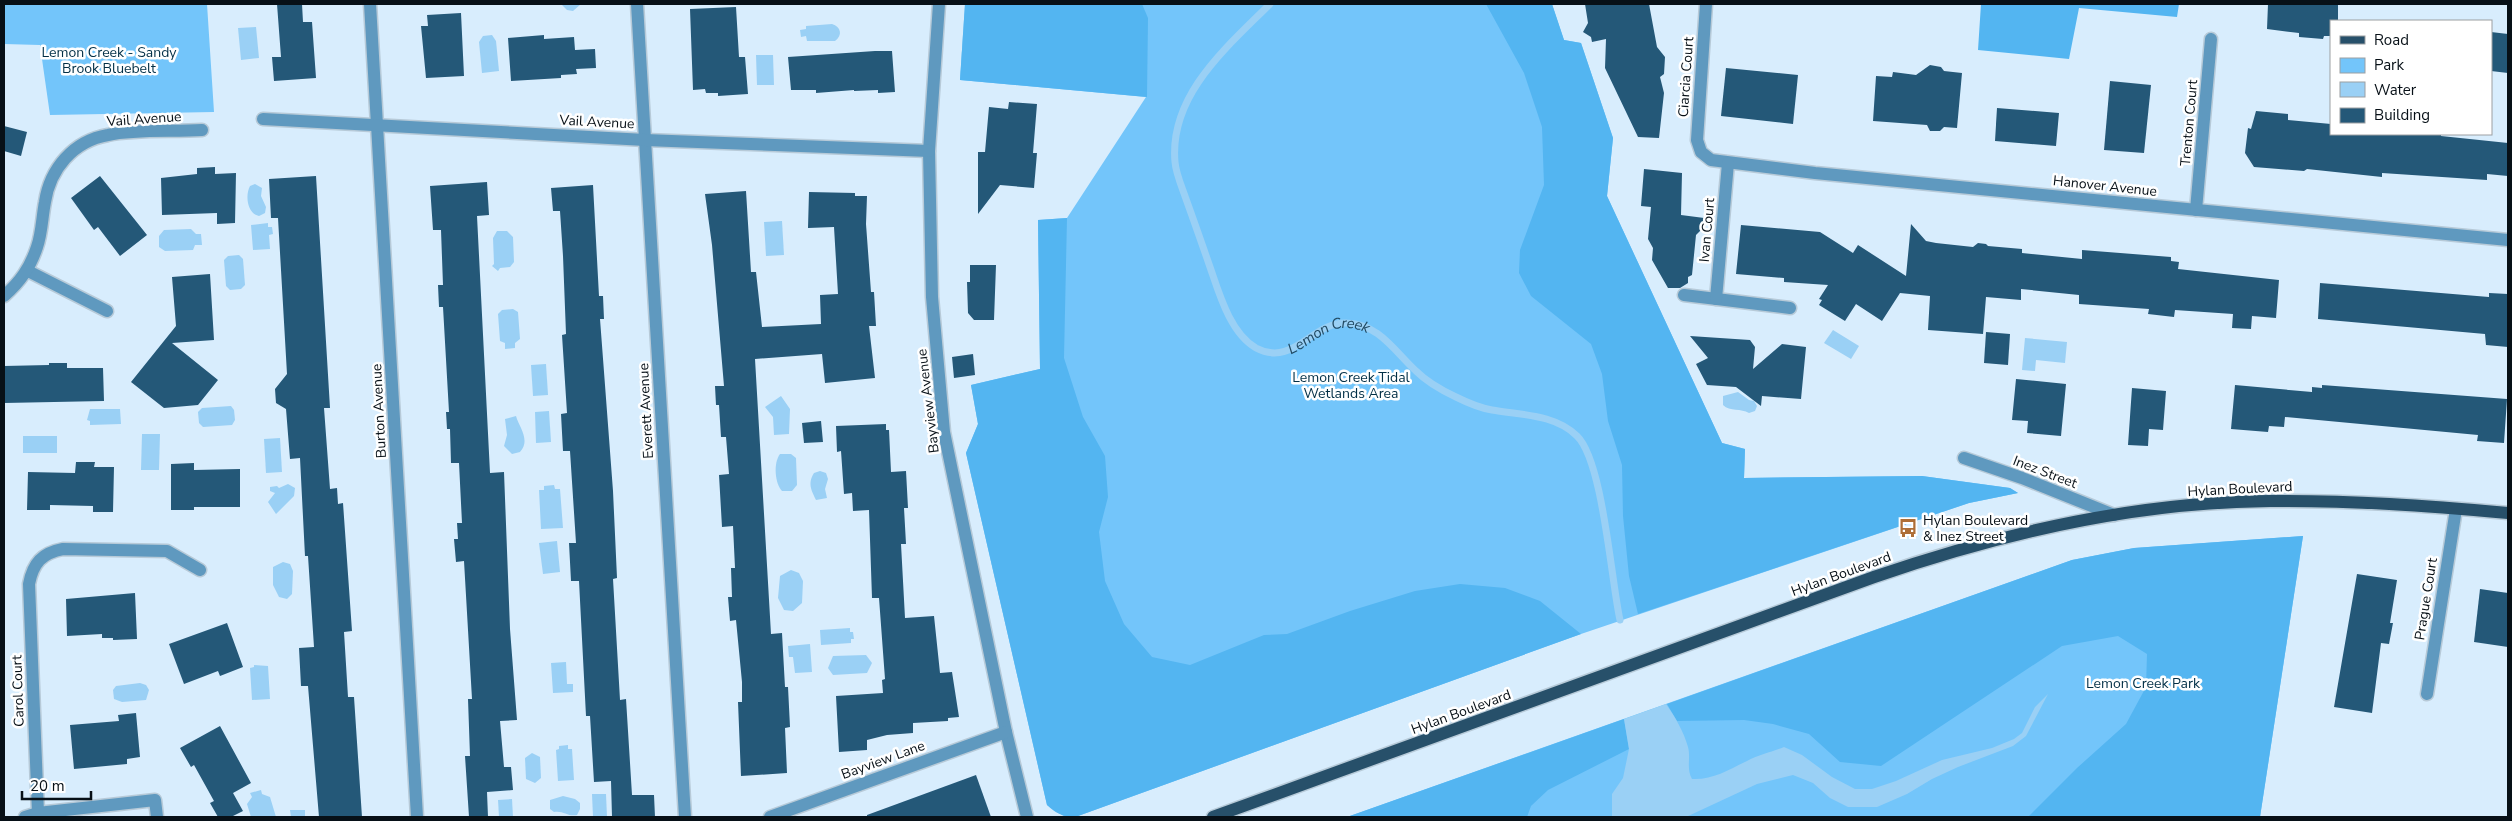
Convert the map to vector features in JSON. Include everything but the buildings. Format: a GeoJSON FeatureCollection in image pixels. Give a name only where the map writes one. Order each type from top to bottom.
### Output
{"type":"FeatureCollection","features":[{"type":"Feature","properties":{"kind":"main road","name":"Hylan Boulevard"},"geometry":{"type":"LineString","coordinates":[[1213,817],[1952,551],[2031,531],[2114,515],[2185,506],[2269,501],[2386,504],[2508,513]]}},
{"type":"Feature","properties":{"kind":"street","name":"Burton Avenue"},"geometry":{"type":"LineString","coordinates":[[370,4],[417,817]]}},
{"type":"Feature","properties":{"kind":"street","name":"Everett Avenue"},"geometry":{"type":"LineString","coordinates":[[637,4],[684,817]]}},
{"type":"Feature","properties":{"kind":"street","name":"Bayview Avenue"},"geometry":{"type":"LineString","coordinates":[[938,4],[929,151],[932,297],[944,432],[1006,732],[1027,817]]}},
{"type":"Feature","properties":{"kind":"street","name":"Ciarcia Court"},"geometry":{"type":"LineString","coordinates":[[1701,152],[1697,140],[1706,4]]}},
{"type":"Feature","properties":{"kind":"street","name":"Trenton Court"},"geometry":{"type":"LineString","coordinates":[[2196,210],[2211,39]]}},
{"type":"Feature","properties":{"kind":"street","name":"Vail Avenue"},"geometry":{"type":"LineString","coordinates":[[263,119],[645,140],[929,151]]}},
{"type":"Feature","properties":{"kind":"street","name":"Vail Avenue"},"geometry":{"type":"LineString","coordinates":[[4,296],[28,271],[38,246],[48,184],[57,168],[72,151],[87,141],[107,135],[202,130]]}},
{"type":"Feature","properties":{"kind":"street","name":"Hanover Avenue"},"geometry":{"type":"LineString","coordinates":[[1701,152],[1711,160],[1728,163],[2508,240]]}},
{"type":"Feature","properties":{"kind":"street","name":"Ivan Court"},"geometry":{"type":"LineString","coordinates":[[1716,299],[1728,163]]}},
{"type":"Feature","properties":{"kind":"street"},"geometry":{"type":"LineString","coordinates":[[28,271],[107,311]]}},
{"type":"Feature","properties":{"kind":"street"},"geometry":{"type":"LineString","coordinates":[[1684,295],[1790,308]]}},
{"type":"Feature","properties":{"kind":"street","name":"Inez Street"},"geometry":{"type":"LineString","coordinates":[[1964,458],[2022,478],[2114,515]]}},
{"type":"Feature","properties":{"kind":"street","name":"Prague Court"},"geometry":{"type":"LineString","coordinates":[[2427,694],[2456,509]]}},
{"type":"Feature","properties":{"kind":"street","name":"Carol Court"},"geometry":{"type":"LineString","coordinates":[[31,815],[29,584],[31,570],[38,559],[50,551],[63,549],[167,551],[200,570]]}},
{"type":"Feature","properties":{"kind":"street","name":"Bayview Lane"},"geometry":{"type":"LineString","coordinates":[[770,817],[1006,732]]}},
{"type":"Feature","properties":{"kind":"street"},"geometry":{"type":"LineString","coordinates":[[31,815],[155,800],[157,817]]}},
{"type":"Feature","properties":{"kind":"green space","name":"Lemon Creek - Sandy Brook Bluebelt"},"geometry":{"type":"Polygon","coordinates":[[[4,4],[207,4],[214,112],[50,115],[40,45],[4,44],[4,4]]]}},
{"type":"Feature","properties":{"kind":"green space","name":"Lemon Creek Tidal Wetlands Area"},"geometry":{"type":"Polygon","coordinates":[[[965,4],[1552,4],[1564,40],[1581,43],[1613,138],[1607,196],[1722,443],[1745,449],[1744,478],[1922,476],[2010,488],[2018,493],[1969,503],[1581,634],[1078,816],[1065,817],[1047,805],[966,453],[978,424],[971,385],[1040,369],[1038,220],[1067,218],[1146,97],[960,80],[965,4]]]}},
{"type":"Feature","properties":{"kind":"green space","name":"Lemon Creek Park"},"geometry":{"type":"Polygon","coordinates":[[[2303,536],[2260,817],[1347,817],[2072,560],[2134,548],[2303,536]]]}},
{"type":"Feature","properties":{"kind":"shaded area"},"geometry":{"type":"Polygon","coordinates":[[[965,4],[1142,4],[1148,18],[1147,97],[960,80],[965,4]]]}},
{"type":"Feature","properties":{"kind":"shaded area"},"geometry":{"type":"Polygon","coordinates":[[[1486,4],[1552,4],[1564,40],[1581,43],[1613,138],[1607,196],[1722,443],[1745,449],[1744,478],[1922,476],[2010,488],[2018,493],[1969,503],[1638,614],[1629,576],[1623,516],[1622,465],[1608,421],[1602,374],[1591,344],[1531,296],[1519,273],[1520,250],[1544,185],[1542,127],[1524,73],[1486,4]]]}},
{"type":"Feature","properties":{"kind":"shaded area"},"geometry":{"type":"Polygon","coordinates":[[[1981,4],[2179,4],[2177,17],[2079,8],[2069,59],[1978,50],[1981,4]]]}},
{"type":"Feature","properties":{"kind":"shaded area"},"geometry":{"type":"Polygon","coordinates":[[[1067,218],[1064,358],[1083,417],[1105,456],[1108,497],[1099,532],[1105,581],[1124,624],[1152,657],[1190,665],[1264,635],[1287,634],[1350,611],[1415,591],[1460,584],[1505,588],[1540,601],[1581,634],[1078,816],[1065,816],[1047,805],[966,453],[978,424],[971,385],[1040,369],[1038,220],[1067,218]]]}},
{"type":"Feature","properties":{"kind":"shaded area"},"geometry":{"type":"Polygon","coordinates":[[[2303,536],[2260,817],[2028,817],[2077,768],[2126,724],[2146,687],[2147,654],[2118,636],[2062,646],[1881,766],[1840,762],[1809,734],[1773,724],[1744,720],[1677,721],[1667,704],[2072,560],[2134,548],[2303,536]]]}},
{"type":"Feature","properties":{"kind":"shaded area"},"geometry":{"type":"Polygon","coordinates":[[[1624,719],[1629,749],[1548,790],[1531,806],[1527,817],[1347,817],[1624,719]]]}},
{"type":"Feature","properties":{"kind":"water"},"geometry":{"type":"Polygon","coordinates":[[[561,4],[581,4],[573,11],[567,10],[561,4]]]}},
{"type":"Feature","properties":{"kind":"water"},"geometry":{"type":"Polygon","coordinates":[[[832,24],[840,31],[835,41],[807,41],[806,36],[801,37],[800,30],[806,29],[806,26],[832,24]]]}},
{"type":"Feature","properties":{"kind":"water"},"geometry":{"type":"Polygon","coordinates":[[[256,27],[259,58],[241,60],[238,28],[256,27]]]}},
{"type":"Feature","properties":{"kind":"water"},"geometry":{"type":"Polygon","coordinates":[[[492,35],[496,41],[499,71],[482,73],[479,42],[483,36],[492,35]]]}},
{"type":"Feature","properties":{"kind":"water"},"geometry":{"type":"Polygon","coordinates":[[[756,55],[773,55],[774,85],[757,85],[756,55]]]}},
{"type":"Feature","properties":{"kind":"water"},"geometry":{"type":"Polygon","coordinates":[[[255,184],[262,188],[261,196],[266,207],[265,213],[259,216],[252,212],[247,199],[250,186],[255,184]]]}},
{"type":"Feature","properties":{"kind":"water"},"geometry":{"type":"Polygon","coordinates":[[[782,221],[784,255],[766,256],[764,222],[782,221]]]}},
{"type":"Feature","properties":{"kind":"water"},"geometry":{"type":"Polygon","coordinates":[[[268,223],[268,227],[272,227],[273,234],[269,235],[270,249],[253,250],[251,225],[268,223]]]}},
{"type":"Feature","properties":{"kind":"water"},"geometry":{"type":"Polygon","coordinates":[[[191,229],[196,234],[201,234],[202,245],[195,245],[193,250],[165,251],[159,247],[159,236],[164,230],[191,229]]]}},
{"type":"Feature","properties":{"kind":"water"},"geometry":{"type":"Polygon","coordinates":[[[497,231],[507,231],[513,237],[514,262],[510,267],[500,268],[498,271],[492,266],[494,264],[493,238],[497,231]]]}},
{"type":"Feature","properties":{"kind":"water"},"geometry":{"type":"Polygon","coordinates":[[[239,255],[243,259],[245,285],[241,289],[230,290],[226,286],[224,260],[228,256],[239,255]]]}},
{"type":"Feature","properties":{"kind":"water"},"geometry":{"type":"Polygon","coordinates":[[[513,309],[518,312],[520,339],[515,343],[515,348],[505,349],[505,343],[500,341],[498,314],[502,310],[513,309]]]}},
{"type":"Feature","properties":{"kind":"water"},"geometry":{"type":"Polygon","coordinates":[[[1833,330],[1859,346],[1851,359],[1824,343],[1833,330]]]}},
{"type":"Feature","properties":{"kind":"water"},"geometry":{"type":"Polygon","coordinates":[[[2025,338],[2067,342],[2065,363],[2036,360],[2035,371],[2022,370],[2025,338]]]}},
{"type":"Feature","properties":{"kind":"water"},"geometry":{"type":"Polygon","coordinates":[[[546,364],[548,395],[533,396],[531,365],[546,364]]]}},
{"type":"Feature","properties":{"kind":"water"},"geometry":{"type":"Polygon","coordinates":[[[1738,392],[1749,400],[1754,401],[1757,406],[1755,411],[1749,413],[1723,405],[1723,396],[1738,392]]]}},
{"type":"Feature","properties":{"kind":"water"},"geometry":{"type":"Polygon","coordinates":[[[781,396],[790,409],[789,434],[774,435],[773,417],[765,407],[781,396]]]}},
{"type":"Feature","properties":{"kind":"water"},"geometry":{"type":"Polygon","coordinates":[[[231,406],[234,410],[235,420],[232,425],[203,427],[199,423],[198,412],[202,408],[231,406]]]}},
{"type":"Feature","properties":{"kind":"water"},"geometry":{"type":"Polygon","coordinates":[[[90,409],[120,409],[121,424],[90,425],[90,421],[87,420],[90,409]]]}},
{"type":"Feature","properties":{"kind":"water"},"geometry":{"type":"Polygon","coordinates":[[[549,411],[551,442],[536,443],[535,412],[549,411]]]}},
{"type":"Feature","properties":{"kind":"water"},"geometry":{"type":"Polygon","coordinates":[[[516,416],[523,434],[524,443],[520,452],[512,454],[504,446],[507,435],[505,419],[516,416]]]}},
{"type":"Feature","properties":{"kind":"water"},"geometry":{"type":"Polygon","coordinates":[[[142,434],[160,434],[159,470],[141,470],[142,434]]]}},
{"type":"Feature","properties":{"kind":"water"},"geometry":{"type":"Polygon","coordinates":[[[23,436],[57,436],[57,453],[23,453],[23,436]]]}},
{"type":"Feature","properties":{"kind":"water"},"geometry":{"type":"Polygon","coordinates":[[[280,438],[282,472],[266,473],[264,439],[280,438]]]}},
{"type":"Feature","properties":{"kind":"water"},"geometry":{"type":"Polygon","coordinates":[[[780,454],[791,454],[796,458],[797,485],[792,491],[782,491],[778,484],[776,463],[780,454]]]}},
{"type":"Feature","properties":{"kind":"water"},"geometry":{"type":"Polygon","coordinates":[[[820,471],[826,473],[828,479],[825,489],[827,498],[816,500],[811,487],[811,481],[814,473],[820,471]]]}},
{"type":"Feature","properties":{"kind":"water"},"geometry":{"type":"Polygon","coordinates":[[[288,484],[295,488],[294,496],[276,514],[268,502],[275,493],[270,491],[270,487],[277,486],[279,488],[288,484]]]}},
{"type":"Feature","properties":{"kind":"water"},"geometry":{"type":"Polygon","coordinates":[[[554,485],[555,489],[560,489],[563,528],[541,529],[539,490],[544,490],[544,486],[554,485]]]}},
{"type":"Feature","properties":{"kind":"water"},"geometry":{"type":"Polygon","coordinates":[[[557,541],[560,572],[543,574],[539,543],[557,541]]]}},
{"type":"Feature","properties":{"kind":"water"},"geometry":{"type":"Polygon","coordinates":[[[283,562],[290,564],[293,571],[292,594],[287,599],[279,597],[273,585],[273,567],[283,562]]]}},
{"type":"Feature","properties":{"kind":"water"},"geometry":{"type":"Polygon","coordinates":[[[791,570],[799,573],[803,581],[802,603],[793,611],[784,610],[778,598],[780,576],[791,570]]]}},
{"type":"Feature","properties":{"kind":"water"},"geometry":{"type":"Polygon","coordinates":[[[850,628],[854,639],[851,639],[851,643],[821,645],[820,630],[850,628]]]}},
{"type":"Feature","properties":{"kind":"water"},"geometry":{"type":"Polygon","coordinates":[[[810,644],[812,672],[795,673],[793,657],[789,657],[788,646],[810,644]]]}},
{"type":"Feature","properties":{"kind":"water"},"geometry":{"type":"Polygon","coordinates":[[[866,655],[872,663],[867,673],[833,675],[828,668],[833,656],[866,655]]]}},
{"type":"Feature","properties":{"kind":"water"},"geometry":{"type":"Polygon","coordinates":[[[566,662],[567,684],[573,684],[573,692],[553,693],[551,663],[566,662]]]}},
{"type":"Feature","properties":{"kind":"water"},"geometry":{"type":"Polygon","coordinates":[[[254,665],[268,666],[270,699],[252,700],[250,668],[254,667],[254,665]]]}},
{"type":"Feature","properties":{"kind":"water"},"geometry":{"type":"Polygon","coordinates":[[[140,683],[146,685],[149,690],[146,700],[122,702],[114,699],[113,690],[116,686],[140,683]]]}},
{"type":"Feature","properties":{"kind":"water"},"geometry":{"type":"Polygon","coordinates":[[[2048,694],[2026,736],[2013,746],[1958,767],[1932,779],[1907,794],[1877,807],[1848,807],[1830,798],[1813,783],[1793,775],[1757,784],[1686,817],[1612,817],[1612,794],[1623,778],[1629,749],[1624,719],[1666,704],[1686,741],[1689,751],[1689,771],[1692,779],[1714,776],[1784,747],[1802,755],[1832,777],[1855,789],[1872,789],[1896,781],[1942,760],[1992,748],[2014,739],[2022,733],[2035,707],[2048,694]]]}},
{"type":"Feature","properties":{"kind":"water"},"geometry":{"type":"Polygon","coordinates":[[[568,745],[568,749],[572,749],[574,780],[558,781],[556,750],[559,749],[559,746],[568,745]]]}},
{"type":"Feature","properties":{"kind":"water"},"geometry":{"type":"Polygon","coordinates":[[[532,753],[540,757],[541,778],[535,783],[526,779],[525,758],[532,753]]]}},
{"type":"Feature","properties":{"kind":"water"},"geometry":{"type":"Polygon","coordinates":[[[261,790],[262,794],[270,797],[276,817],[251,817],[247,804],[252,797],[250,793],[261,790]]]}},
{"type":"Feature","properties":{"kind":"water"},"geometry":{"type":"Polygon","coordinates":[[[592,794],[606,794],[607,817],[593,817],[592,794]]]}},
{"type":"Feature","properties":{"kind":"water"},"geometry":{"type":"Polygon","coordinates":[[[563,796],[575,799],[580,803],[577,815],[554,812],[550,809],[550,800],[563,796]]]}},
{"type":"Feature","properties":{"kind":"water"},"geometry":{"type":"Polygon","coordinates":[[[512,799],[513,817],[499,817],[498,800],[512,799]]]}},
{"type":"Feature","properties":{"kind":"water"},"geometry":{"type":"Polygon","coordinates":[[[290,810],[305,810],[305,817],[291,817],[290,810]]]}},
{"type":"Feature","properties":{"kind":"waterway","name":"Lemon Creek"},"geometry":{"type":"LineString","coordinates":[[1270,4],[1219,55],[1204,74],[1191,94],[1181,115],[1176,138],[1175,162],[1178,176],[1217,289],[1232,323],[1247,341],[1256,348],[1269,353],[1281,352],[1292,348],[1335,324],[1347,323],[1368,328],[1386,340],[1420,375],[1434,386],[1483,408],[1548,419],[1568,429],[1577,436],[1586,449],[1600,495],[1620,620]]}},
{"type":"Feature","properties":{"kind":"place","name":"Hylan Boulevard & Inez Street"},"geometry":{"type":"Point","coordinates":[1908,528]}}]}
